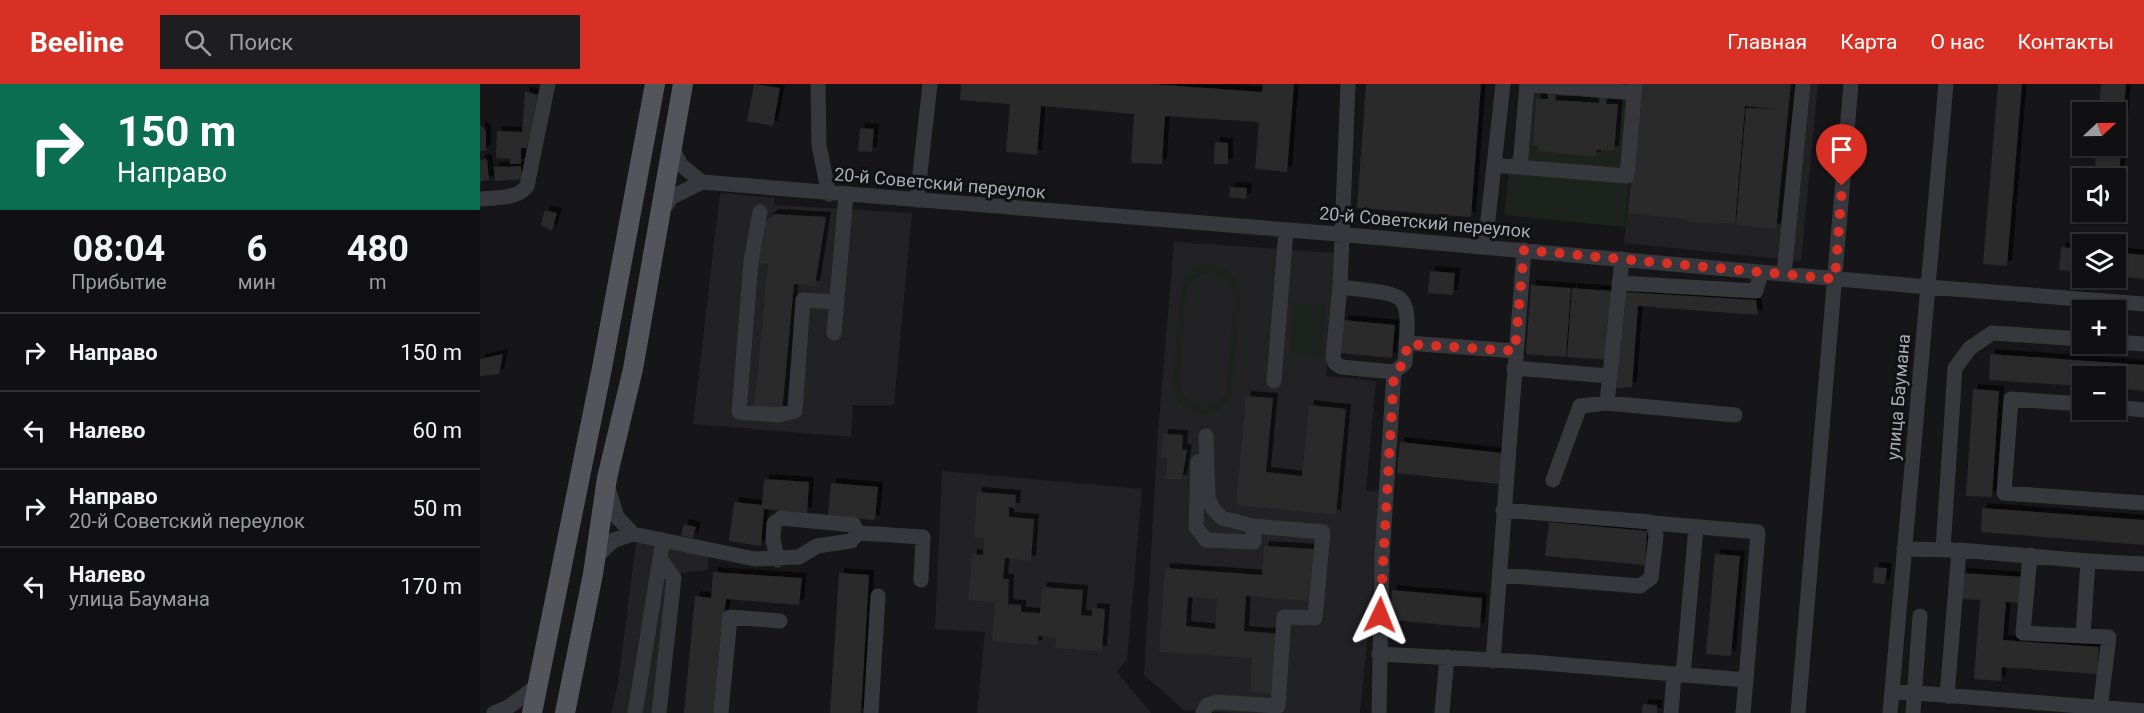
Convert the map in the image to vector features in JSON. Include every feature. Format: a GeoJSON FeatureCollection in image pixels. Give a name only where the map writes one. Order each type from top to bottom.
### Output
{"type":"FeatureCollection","features":[{"type":"Feature","properties":{"kind":"main road"},"geometry":{"type":"LineString","coordinates":[[532,713],[602,368],[655,84]]}},
{"type":"Feature","properties":{"kind":"main road"},"geometry":{"type":"LineString","coordinates":[[565,713],[596,557],[607,478],[633,369],[683,84]]}},
{"type":"Feature","properties":{"kind":"street"},"geometry":{"type":"LineString","coordinates":[[480,199],[513,196],[521,193],[527,186],[548,84]]}},
{"type":"Feature","properties":{"kind":"street"},"geometry":{"type":"LineString","coordinates":[[818,84],[819,146],[829,194]]}},
{"type":"Feature","properties":{"kind":"street"},"geometry":{"type":"LineString","coordinates":[[917,201],[930,84]]}},
{"type":"Feature","properties":{"kind":"street"},"geometry":{"type":"LineString","coordinates":[[1340,287],[1394,294],[1406,304],[1409,313],[1405,363],[1394,372],[1341,367],[1335,363],[1333,357],[1340,287],[1348,84]]}},
{"type":"Feature","properties":{"kind":"street"},"geometry":{"type":"LineString","coordinates":[[1485,247],[1503,84]]}},
{"type":"Feature","properties":{"kind":"street"},"geometry":{"type":"LineString","coordinates":[[1494,165],[1628,176],[1635,89],[1528,84],[1520,167]]}},
{"type":"Feature","properties":{"kind":"street"},"geometry":{"type":"LineString","coordinates":[[1784,274],[1803,84]]}},
{"type":"Feature","properties":{"kind":"street"},"geometry":{"type":"LineString","coordinates":[[1798,713],[1851,84]]}},
{"type":"Feature","properties":{"kind":"street","name":"улица Баумана"},"geometry":{"type":"LineString","coordinates":[[1890,713],[1946,84]]}},
{"type":"Feature","properties":{"kind":"street"},"geometry":{"type":"LineString","coordinates":[[661,212],[672,197],[702,182],[681,165],[672,148]]}},
{"type":"Feature","properties":{"kind":"street","name":"20-й Советский переулок"},"geometry":{"type":"LineString","coordinates":[[702,182],[1341,234],[1928,287],[2144,303]]}},
{"type":"Feature","properties":{"kind":"street"},"geometry":{"type":"LineString","coordinates":[[834,333],[846,195]]}},
{"type":"Feature","properties":{"kind":"street"},"geometry":{"type":"LineString","coordinates":[[760,212],[751,261],[739,412],[778,415],[795,411],[803,300],[836,302]]}},
{"type":"Feature","properties":{"kind":"street"},"geometry":{"type":"LineString","coordinates":[[1274,381],[1286,230]]}},
{"type":"Feature","properties":{"kind":"street"},"geometry":{"type":"LineString","coordinates":[[1493,661],[1524,250]]}},
{"type":"Feature","properties":{"kind":"street"},"geometry":{"type":"LineString","coordinates":[[1607,403],[1622,259]]}},
{"type":"Feature","properties":{"kind":"street"},"geometry":{"type":"LineString","coordinates":[[1619,283],[1756,291],[1761,272]]}},
{"type":"Feature","properties":{"kind":"street"},"geometry":{"type":"LineString","coordinates":[[1943,549],[1955,368],[1970,348],[1992,333],[2072,338]]}},
{"type":"Feature","properties":{"kind":"street"},"geometry":{"type":"LineString","coordinates":[[2126,343],[2144,344]]}},
{"type":"Feature","properties":{"kind":"street"},"geometry":{"type":"LineString","coordinates":[[1407,344],[1515,351]]}},
{"type":"Feature","properties":{"kind":"street"},"geometry":{"type":"LineString","coordinates":[[1514,368],[1609,376]]}},
{"type":"Feature","properties":{"kind":"street"},"geometry":{"type":"LineString","coordinates":[[1379,713],[1378,654],[1382,557],[1394,372]]}},
{"type":"Feature","properties":{"kind":"street"},"geometry":{"type":"LineString","coordinates":[[2072,403],[2011,399],[2004,493],[2144,503]]}},
{"type":"Feature","properties":{"kind":"street"},"geometry":{"type":"LineString","coordinates":[[1553,480],[1580,406],[1607,403],[1735,415]]}},
{"type":"Feature","properties":{"kind":"street"},"geometry":{"type":"LineString","coordinates":[[2126,408],[2144,410]]}},
{"type":"Feature","properties":{"kind":"street"},"geometry":{"type":"LineString","coordinates":[[1203,713],[1207,705],[1216,702],[1278,706],[1284,617],[1315,618],[1323,532],[1253,526],[1222,518],[1214,510],[1208,498],[1202,438],[1196,527],[1206,540],[1254,542],[1253,526]]}},
{"type":"Feature","properties":{"kind":"street"},"geometry":{"type":"LineString","coordinates":[[607,478],[609,496],[617,517],[633,534]]}},
{"type":"Feature","properties":{"kind":"street"},"geometry":{"type":"LineString","coordinates":[[1503,510],[1758,532],[1743,713]]}},
{"type":"Feature","properties":{"kind":"street"},"geometry":{"type":"LineString","coordinates":[[778,560],[773,541],[774,523],[781,518],[854,525],[858,533]]}},
{"type":"Feature","properties":{"kind":"street"},"geometry":{"type":"LineString","coordinates":[[812,522],[812,534],[817,546]]}},
{"type":"Feature","properties":{"kind":"street"},"geometry":{"type":"LineString","coordinates":[[1500,575],[1640,586],[1652,578],[1656,536],[1653,523]]}},
{"type":"Feature","properties":{"kind":"street"},"geometry":{"type":"LineString","coordinates":[[1671,713],[1679,675],[1696,527]]}},
{"type":"Feature","properties":{"kind":"street"},"geometry":{"type":"LineString","coordinates":[[596,557],[614,540],[633,534],[755,559],[778,560],[799,557],[817,546],[851,542],[858,533]]}},
{"type":"Feature","properties":{"kind":"street"},"geometry":{"type":"LineString","coordinates":[[858,533],[923,537],[921,580]]}},
{"type":"Feature","properties":{"kind":"street"},"geometry":{"type":"LineString","coordinates":[[635,713],[663,540]]}},
{"type":"Feature","properties":{"kind":"street"},"geometry":{"type":"LineString","coordinates":[[1904,549],[1943,549],[2144,564]]}},
{"type":"Feature","properties":{"kind":"street"},"geometry":{"type":"LineString","coordinates":[[1947,696],[1959,550]]}},
{"type":"Feature","properties":{"kind":"street"},"geometry":{"type":"LineString","coordinates":[[2030,555],[2023,633],[2109,637],[2100,708]]}},
{"type":"Feature","properties":{"kind":"street"},"geometry":{"type":"LineString","coordinates":[[659,713],[674,578],[660,559]]}},
{"type":"Feature","properties":{"kind":"street"},"geometry":{"type":"LineString","coordinates":[[2083,636],[2088,561]]}},
{"type":"Feature","properties":{"kind":"street"},"geometry":{"type":"LineString","coordinates":[[871,713],[878,596]]}},
{"type":"Feature","properties":{"kind":"street"},"geometry":{"type":"LineString","coordinates":[[1913,713],[1920,616]]}},
{"type":"Feature","properties":{"kind":"street"},"geometry":{"type":"LineString","coordinates":[[721,713],[730,617],[780,621]]}},
{"type":"Feature","properties":{"kind":"street"},"geometry":{"type":"LineString","coordinates":[[1378,654],[1447,657],[1746,680]]}},
{"type":"Feature","properties":{"kind":"street"},"geometry":{"type":"LineString","coordinates":[[1442,713],[1447,657]]}},
{"type":"Feature","properties":{"kind":"street"},"geometry":{"type":"LineString","coordinates":[[494,713],[510,706],[538,685]]}},
{"type":"Feature","properties":{"kind":"street"},"geometry":{"type":"LineString","coordinates":[[1892,691],[2134,712]]}},
{"type":"Feature","properties":{"kind":"shaded area"},"geometry":{"type":"Polygon","coordinates":[[[1522,84],[1638,84],[1625,227],[1504,215],[1510,159],[1517,147],[1522,84]]]}},
{"type":"Feature","properties":{"kind":"shaded area"},"geometry":{"type":"Polygon","coordinates":[[[1640,84],[1818,84],[1801,261],[1624,243],[1640,84]]]}},
{"type":"Feature","properties":{"kind":"shaded area"},"geometry":{"type":"Polygon","coordinates":[[[720,193],[774,198],[774,205],[912,213],[894,405],[853,405],[851,437],[693,424],[720,193]]]}},
{"type":"Feature","properties":{"kind":"shaded area"},"geometry":{"type":"Polygon","coordinates":[[[1174,242],[1338,253],[1326,376],[1376,381],[1366,490],[1382,492],[1360,713],[1233,713],[1184,710],[1144,675],[1158,432],[1174,242]]]}},
{"type":"Feature","properties":{"kind":"shaded area"},"geometry":{"type":"Polygon","coordinates":[[[1206,263],[1225,268],[1234,276],[1241,294],[1231,398],[1219,409],[1206,414],[1185,408],[1178,402],[1172,382],[1182,281],[1188,272],[1206,263]],[[1207,273],[1192,280],[1187,287],[1179,381],[1184,397],[1200,406],[1211,405],[1226,393],[1234,297],[1225,279],[1213,273],[1207,273]]]}},
{"type":"Feature","properties":{"kind":"shaded area"},"geometry":{"type":"Polygon","coordinates":[[[1295,302],[1326,305],[1321,357],[1290,354],[1295,302]]]}},
{"type":"Feature","properties":{"kind":"shaded area"},"geometry":{"type":"Polygon","coordinates":[[[942,471],[1142,489],[1127,660],[1116,671],[1151,713],[977,713],[985,632],[935,629],[942,471]]]}},
{"type":"Feature","properties":{"kind":"shaded area"},"geometry":{"type":"Polygon","coordinates":[[[636,542],[708,552],[708,570],[673,574],[655,713],[611,713],[618,684],[636,542]]]}},
{"type":"Feature","properties":{"kind":"building"},"geometry":{"type":"Polygon","coordinates":[[[754,84],[780,88],[773,126],[747,121],[754,84]]]}},
{"type":"Feature","properties":{"kind":"building"},"geometry":{"type":"Polygon","coordinates":[[[961,84],[1151,84],[1262,92],[1263,84],[1294,84],[1287,172],[1255,169],[1259,122],[1165,116],[1162,164],[1131,163],[1134,114],[1041,106],[1037,155],[1006,152],[1010,104],[960,100],[961,84]]]}},
{"type":"Feature","properties":{"kind":"building"},"geometry":{"type":"Polygon","coordinates":[[[1366,84],[1481,84],[1471,217],[1357,208],[1366,84]]]}},
{"type":"Feature","properties":{"kind":"building"},"geometry":{"type":"Polygon","coordinates":[[[1642,84],[1791,84],[1776,229],[1736,225],[1746,108],[1777,109],[1745,106],[1735,224],[1689,222],[1684,219],[1628,213],[1642,84]]]}},
{"type":"Feature","properties":{"kind":"building"},"geometry":{"type":"Polygon","coordinates":[[[1998,84],[2022,84],[2007,266],[1983,264],[1998,84]]]}},
{"type":"Feature","properties":{"kind":"building"},"geometry":{"type":"Polygon","coordinates":[[[2101,84],[2126,84],[2125,102],[2100,102],[2101,84]]]}},
{"type":"Feature","properties":{"kind":"building"},"geometry":{"type":"Polygon","coordinates":[[[1547,89],[1575,91],[1574,96],[1556,95],[1555,100],[1599,103],[1599,98],[1580,96],[1581,92],[1608,94],[1606,104],[1618,104],[1614,151],[1597,150],[1596,157],[1538,151],[1538,146],[1533,145],[1536,99],[1548,99],[1547,89]]]}},
{"type":"Feature","properties":{"kind":"building"},"geometry":{"type":"Polygon","coordinates":[[[525,91],[538,95],[527,148],[521,148],[521,164],[510,164],[510,159],[496,158],[497,131],[522,132],[525,91]]]}},
{"type":"Feature","properties":{"kind":"building"},"geometry":{"type":"Polygon","coordinates":[[[480,125],[486,130],[486,151],[480,151],[480,125]]]}},
{"type":"Feature","properties":{"kind":"building"},"geometry":{"type":"Polygon","coordinates":[[[860,128],[874,129],[872,152],[858,151],[860,128]]]}},
{"type":"Feature","properties":{"kind":"building"},"geometry":{"type":"Polygon","coordinates":[[[1215,142],[1228,143],[1228,164],[1214,164],[1215,142]]]}},
{"type":"Feature","properties":{"kind":"building"},"geometry":{"type":"Polygon","coordinates":[[[2096,156],[2121,156],[2120,168],[2095,168],[2096,156]]]}},
{"type":"Feature","properties":{"kind":"building"},"geometry":{"type":"Polygon","coordinates":[[[487,159],[489,180],[482,181],[480,184],[480,160],[487,159]]]}},
{"type":"Feature","properties":{"kind":"building"},"geometry":{"type":"Polygon","coordinates":[[[521,166],[522,179],[495,181],[494,167],[521,166]]]}},
{"type":"Feature","properties":{"kind":"building"},"geometry":{"type":"Polygon","coordinates":[[[1230,187],[1247,188],[1246,199],[1229,197],[1230,187]]]}},
{"type":"Feature","properties":{"kind":"building"},"geometry":{"type":"Polygon","coordinates":[[[545,210],[557,213],[552,231],[541,225],[545,210]]]}},
{"type":"Feature","properties":{"kind":"building"},"geometry":{"type":"Polygon","coordinates":[[[774,214],[826,217],[815,286],[794,284],[782,412],[754,410],[768,264],[756,263],[761,224],[774,214]]]}},
{"type":"Feature","properties":{"kind":"building"},"geometry":{"type":"Polygon","coordinates":[[[2061,247],[2072,248],[2072,272],[2059,270],[2061,247]]]}},
{"type":"Feature","properties":{"kind":"building"},"geometry":{"type":"Polygon","coordinates":[[[2126,253],[2144,255],[2144,279],[2126,277],[2126,253]]]}},
{"type":"Feature","properties":{"kind":"building"},"geometry":{"type":"Polygon","coordinates":[[[1430,271],[1455,273],[1453,295],[1428,293],[1430,271]]]}},
{"type":"Feature","properties":{"kind":"building"},"geometry":{"type":"Polygon","coordinates":[[[1531,285],[1571,288],[1566,357],[1526,354],[1531,285]]]}},
{"type":"Feature","properties":{"kind":"building"},"geometry":{"type":"Polygon","coordinates":[[[1572,288],[1612,291],[1607,360],[1567,357],[1572,288]]]}},
{"type":"Feature","properties":{"kind":"building"},"geometry":{"type":"Polygon","coordinates":[[[1624,292],[1756,300],[1758,315],[1638,306],[1632,387],[1616,388],[1624,292]]]}},
{"type":"Feature","properties":{"kind":"building"},"geometry":{"type":"Polygon","coordinates":[[[1343,320],[1395,325],[1392,358],[1341,353],[1343,320]]]}},
{"type":"Feature","properties":{"kind":"building"},"geometry":{"type":"Polygon","coordinates":[[[503,354],[499,374],[480,376],[480,359],[503,354]]]}},
{"type":"Feature","properties":{"kind":"building"},"geometry":{"type":"Polygon","coordinates":[[[1990,354],[2144,365],[2144,391],[2126,389],[2126,366],[2072,366],[2072,385],[1989,380],[1990,354]]]}},
{"type":"Feature","properties":{"kind":"building"},"geometry":{"type":"Polygon","coordinates":[[[1973,389],[1999,391],[1992,497],[1966,496],[1973,389]]]}},
{"type":"Feature","properties":{"kind":"building"},"geometry":{"type":"Polygon","coordinates":[[[1246,396],[1273,398],[1266,472],[1302,476],[1309,405],[1346,409],[1336,515],[1236,505],[1246,396]]]}},
{"type":"Feature","properties":{"kind":"building"},"geometry":{"type":"Polygon","coordinates":[[[1163,434],[1183,435],[1182,449],[1187,450],[1182,480],[1166,479],[1167,458],[1161,458],[1163,434]]]}},
{"type":"Feature","properties":{"kind":"building"},"geometry":{"type":"Polygon","coordinates":[[[1400,442],[1502,453],[1499,484],[1397,473],[1400,442]]]}},
{"type":"Feature","properties":{"kind":"building"},"geometry":{"type":"Polygon","coordinates":[[[764,479],[809,482],[807,513],[764,509],[761,546],[729,541],[734,502],[762,505],[764,479]]]}},
{"type":"Feature","properties":{"kind":"building"},"geometry":{"type":"Polygon","coordinates":[[[831,483],[878,487],[875,520],[828,516],[831,483]]]}},
{"type":"Feature","properties":{"kind":"building"},"geometry":{"type":"Polygon","coordinates":[[[977,492],[1016,495],[1015,508],[1009,507],[1009,517],[1034,519],[1031,561],[1005,558],[1003,579],[1009,579],[1008,604],[1021,605],[1021,612],[1040,613],[1042,587],[1083,590],[1081,615],[1092,616],[1092,608],[1105,609],[1102,651],[1055,648],[1056,638],[1038,636],[1037,645],[992,641],[995,602],[968,600],[972,554],[983,555],[984,538],[974,537],[977,492]]]}},
{"type":"Feature","properties":{"kind":"building"},"geometry":{"type":"Polygon","coordinates":[[[1982,508],[2144,520],[2144,545],[1981,532],[1982,508]]]}},
{"type":"Feature","properties":{"kind":"building"},"geometry":{"type":"Polygon","coordinates":[[[1549,522],[1647,531],[1645,565],[1545,556],[1549,522]]]}},
{"type":"Feature","properties":{"kind":"building"},"geometry":{"type":"Polygon","coordinates":[[[684,524],[696,527],[693,538],[681,535],[684,524]]]}},
{"type":"Feature","properties":{"kind":"building"},"geometry":{"type":"Polygon","coordinates":[[[1264,546],[1314,549],[1310,601],[1246,596],[1244,631],[1282,634],[1277,694],[1250,692],[1252,658],[1159,652],[1165,568],[1262,575],[1264,546]],[[1188,597],[1186,626],[1215,629],[1217,599],[1188,597]]]}},
{"type":"Feature","properties":{"kind":"building"},"geometry":{"type":"Polygon","coordinates":[[[1715,554],[1740,556],[1731,656],[1706,654],[1715,554]]]}},
{"type":"Feature","properties":{"kind":"building"},"geometry":{"type":"Polygon","coordinates":[[[1874,567],[1887,568],[1885,584],[1873,583],[1874,567]]]}},
{"type":"Feature","properties":{"kind":"building"},"geometry":{"type":"Polygon","coordinates":[[[713,572],[802,578],[799,605],[726,599],[715,713],[684,713],[695,596],[711,598],[713,572]]]}},
{"type":"Feature","properties":{"kind":"building"},"geometry":{"type":"Polygon","coordinates":[[[839,573],[869,575],[861,713],[830,713],[839,573]]]}},
{"type":"Feature","properties":{"kind":"building"},"geometry":{"type":"Polygon","coordinates":[[[1962,573],[2022,577],[2020,603],[2006,602],[2003,640],[2099,647],[2097,674],[2002,667],[2001,681],[1974,679],[1980,600],[1960,599],[1962,573]]]}},
{"type":"Feature","properties":{"kind":"building"},"geometry":{"type":"Polygon","coordinates":[[[1392,590],[1482,598],[1480,628],[1390,620],[1392,590]]]}},
{"type":"Feature","properties":{"kind":"building"},"geometry":{"type":"Polygon","coordinates":[[[1643,704],[1657,705],[1657,713],[1642,713],[1643,704]]]}},
{"type":"Feature","properties":{"kind":"route"},"geometry":{"type":"LineString","coordinates":[[1380,615],[1394,372],[1404,366],[1407,344],[1515,351],[1524,250],[1835,279],[1842,186]]}}]}
